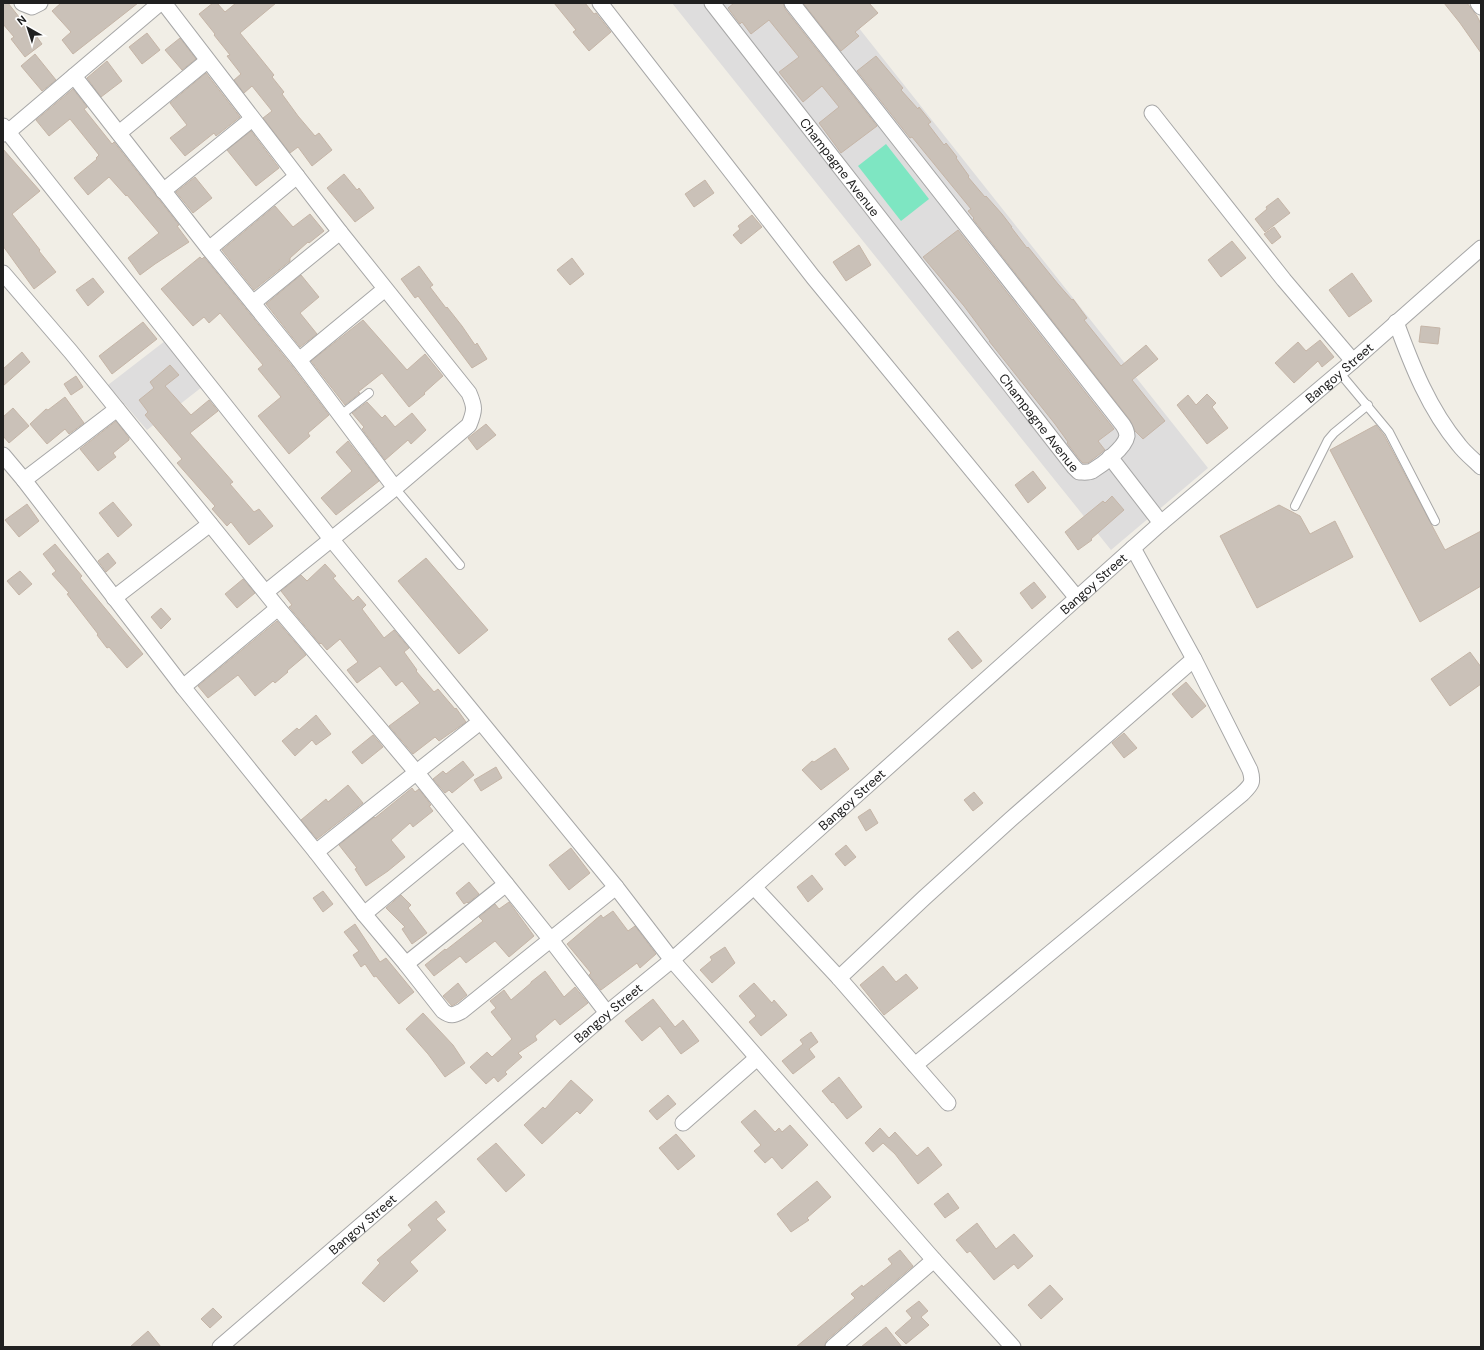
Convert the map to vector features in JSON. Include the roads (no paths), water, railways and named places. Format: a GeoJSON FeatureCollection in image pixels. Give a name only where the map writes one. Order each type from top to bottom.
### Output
{"type":"FeatureCollection","features":[{"type":"Feature","properties":{"kind":"street"},"geometry":{"type":"LineString","coordinates":[[22,3],[32,7],[40,3]]}},
{"type":"Feature","properties":{"kind":"street"},"geometry":{"type":"LineString","coordinates":[[160,3],[74,76],[5,131],[332,540],[616,887],[672,960],[934,1260],[1013,1347]]}},
{"type":"Feature","properties":{"kind":"street"},"geometry":{"type":"LineString","coordinates":[[164,3],[207,61],[340,232],[469,393],[474,405],[474,414],[469,425],[332,540],[266,592]]}},
{"type":"Feature","properties":{"kind":"street"},"geometry":{"type":"LineString","coordinates":[[600,3],[813,277],[1077,598]]}},
{"type":"Feature","properties":{"kind":"street","name":"Champagne Avenue"},"geometry":{"type":"LineString","coordinates":[[718,5],[1074,466],[1079,472],[1091,471],[1124,444],[1127,437],[1123,425],[792,3]]}},
{"type":"Feature","properties":{"kind":"street"},"geometry":{"type":"LineString","coordinates":[[1478,3],[1481,7]]}},
{"type":"Feature","properties":{"kind":"street"},"geometry":{"type":"LineString","coordinates":[[119,133],[207,61]]}},
{"type":"Feature","properties":{"kind":"street"},"geometry":{"type":"LineString","coordinates":[[74,76],[209,249],[299,360],[395,488]]}},
{"type":"Feature","properties":{"kind":"street"},"geometry":{"type":"LineString","coordinates":[[1152,113],[1284,280],[1353,361]]}},
{"type":"Feature","properties":{"kind":"street"},"geometry":{"type":"LineString","coordinates":[[163,190],[252,119]]}},
{"type":"Feature","properties":{"kind":"street"},"geometry":{"type":"LineString","coordinates":[[209,249],[297,176]]}},
{"type":"Feature","properties":{"kind":"street"},"geometry":{"type":"LineString","coordinates":[[253,303],[340,232]]}},
{"type":"Feature","properties":{"kind":"street","name":"Bangoy Street"},"geometry":{"type":"LineString","coordinates":[[220,1347],[607,1013],[672,960],[1161,523],[1353,361],[1481,248]]}},
{"type":"Feature","properties":{"kind":"street"},"geometry":{"type":"LineString","coordinates":[[3,273],[71,352],[278,608],[417,773],[551,940],[607,1013]]}},
{"type":"Feature","properties":{"kind":"street"},"geometry":{"type":"LineString","coordinates":[[299,360],[385,289]]}},
{"type":"Feature","properties":{"kind":"street"},"geometry":{"type":"LineString","coordinates":[[1396,322],[1416,376],[1443,425],[1460,447],[1481,467]]}},
{"type":"Feature","properties":{"kind":"street"},"geometry":{"type":"LineString","coordinates":[[24,480],[116,409]]}},
{"type":"Feature","properties":{"kind":"street"},"geometry":{"type":"LineString","coordinates":[[3,455],[24,480],[183,687],[364,914],[443,1011],[448,1015],[453,1016],[462,1011],[616,887]]}},
{"type":"Feature","properties":{"kind":"street"},"geometry":{"type":"LineString","coordinates":[[1110,457],[1161,523]]}},
{"type":"Feature","properties":{"kind":"street"},"geometry":{"type":"LineString","coordinates":[[114,598],[210,524]]}},
{"type":"Feature","properties":{"kind":"street"},"geometry":{"type":"LineString","coordinates":[[915,1065],[1250,786],[1252,779],[1250,770],[1194,659],[1133,548]]}},
{"type":"Feature","properties":{"kind":"street"},"geometry":{"type":"LineString","coordinates":[[183,687],[278,608]]}},
{"type":"Feature","properties":{"kind":"street"},"geometry":{"type":"LineString","coordinates":[[839,978],[1011,819],[1194,659]]}},
{"type":"Feature","properties":{"kind":"street"},"geometry":{"type":"LineString","coordinates":[[316,852],[480,722]]}},
{"type":"Feature","properties":{"kind":"street"},"geometry":{"type":"LineString","coordinates":[[364,914],[464,832]]}},
{"type":"Feature","properties":{"kind":"street"},"geometry":{"type":"LineString","coordinates":[[406,964],[506,884]]}},
{"type":"Feature","properties":{"kind":"street"},"geometry":{"type":"LineString","coordinates":[[754,886],[839,978],[948,1102]]}},
{"type":"Feature","properties":{"kind":"street"},"geometry":{"type":"LineString","coordinates":[[683,1123],[758,1058]]}},
{"type":"Feature","properties":{"kind":"street"},"geometry":{"type":"LineString","coordinates":[[833,1347],[934,1260]]}},
{"type":"Feature","properties":{"kind":"lane"},"geometry":{"type":"LineString","coordinates":[[1339,372],[1385,426],[1394,440],[1435,521]]}},
{"type":"Feature","properties":{"kind":"lane"},"geometry":{"type":"LineString","coordinates":[[341,415],[369,393]]}},
{"type":"Feature","properties":{"kind":"lane"},"geometry":{"type":"LineString","coordinates":[[1295,506],[1328,440],[1368,406]]}},
{"type":"Feature","properties":{"kind":"lane"},"geometry":{"type":"LineString","coordinates":[[395,488],[460,565]]}}]}
